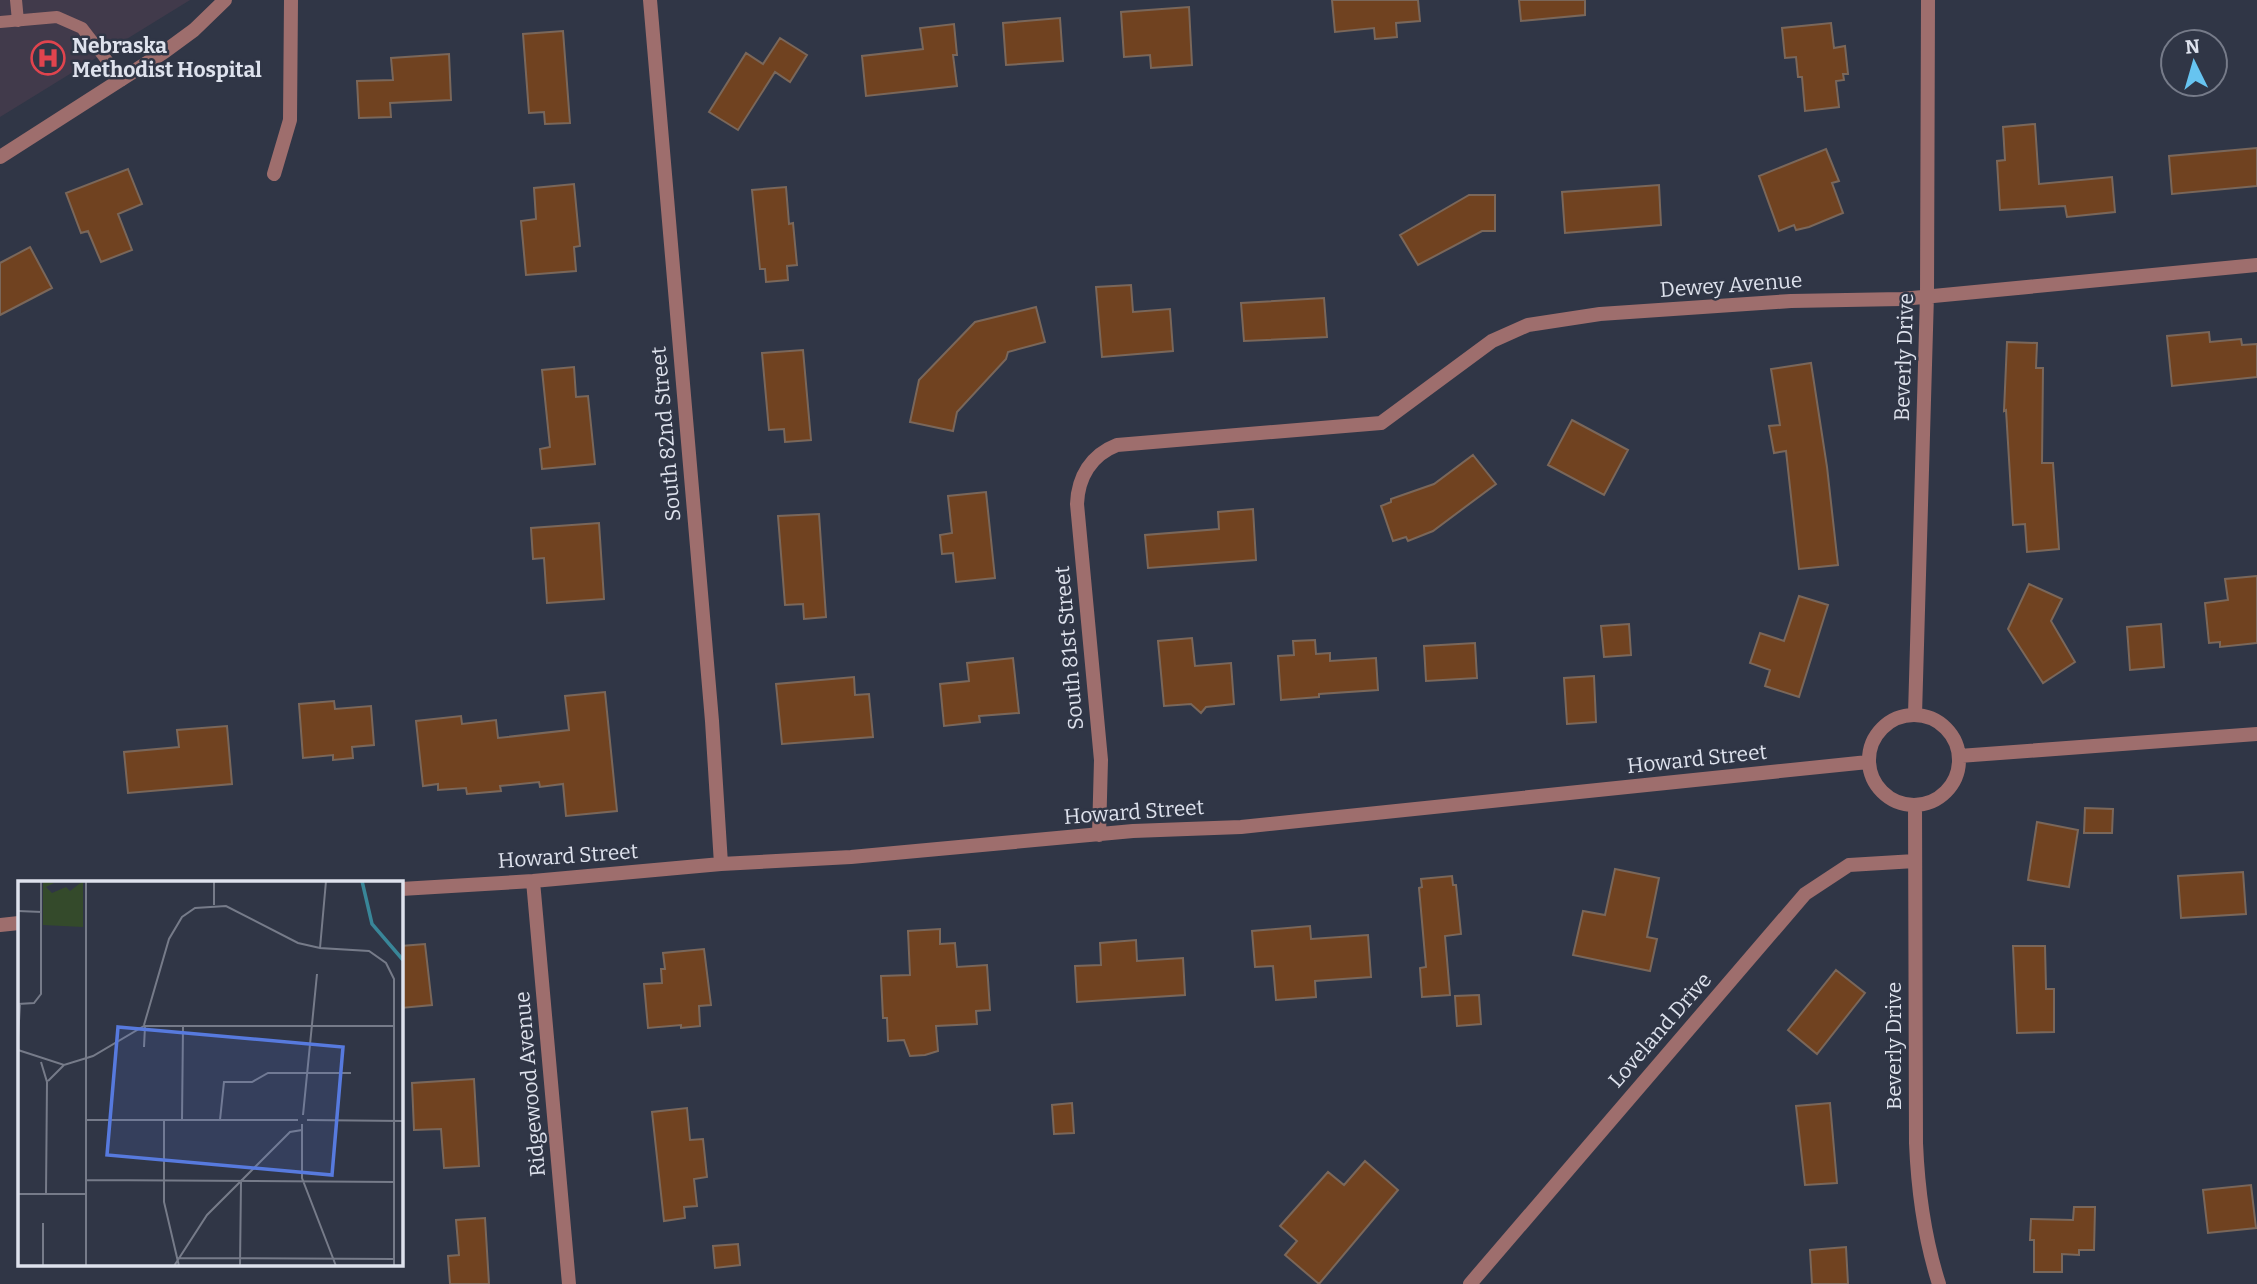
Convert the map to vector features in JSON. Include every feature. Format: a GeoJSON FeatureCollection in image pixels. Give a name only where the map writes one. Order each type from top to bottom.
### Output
{"type":"FeatureCollection","features":[{"type":"Feature","properties":{"kind":"street"},"geometry":{"type":"LineString","coordinates":[[0,157],[122,80],[194,30],[225,0]]}},
{"type":"Feature","properties":{"kind":"street"},"geometry":{"type":"LineString","coordinates":[[274,174],[290,120],[291,0]]}},
{"type":"Feature","properties":{"kind":"street","name":"South 82nd Street"},"geometry":{"type":"LineString","coordinates":[[650,0],[710,707],[720,864]]}},
{"type":"Feature","properties":{"kind":"street","name":"Beverly Drive"},"geometry":{"type":"LineString","coordinates":[[1915,715],[1927,295],[1928,0]]}},
{"type":"Feature","properties":{"kind":"street","name":"Dewey Avenue"},"geometry":{"type":"LineString","coordinates":[[1093,462],[1106,450],[1117,445],[1381,423],[1492,341],[1528,325],[1600,314],[1791,301],[1902,299],[2257,265]]}},
{"type":"Feature","properties":{"kind":"street","name":"South 81st Street"},"geometry":{"type":"LineString","coordinates":[[1093,462],[1082,478],[1077,504],[1101,760],[1099,835]]}},
{"type":"Feature","properties":{"kind":"street"},"geometry":{"type":"LineString","coordinates":[[1915,715],[1940,723],[1956,743],[1959,756],[1958,771],[1952,784],[1942,795],[1915,805],[1901,803],[1878,788],[1871,776],[1868,762],[1870,747],[1876,734],[1900,717],[1915,715]]}},
{"type":"Feature","properties":{"kind":"street"},"geometry":{"type":"LineString","coordinates":[[1959,756],[2257,734]]}},
{"type":"Feature","properties":{"kind":"street","name":"Howard Street"},"geometry":{"type":"LineString","coordinates":[[402,889],[533,881],[720,864],[851,857],[1133,831],[1241,827],[1868,762]]}},
{"type":"Feature","properties":{"kind":"street","name":"Beverly Drive"},"geometry":{"type":"LineString","coordinates":[[1915,805],[1917,1167],[1924,1230],[1939,1284]]}},
{"type":"Feature","properties":{"kind":"street","name":"Loveland Drive"},"geometry":{"type":"LineString","coordinates":[[1470,1284],[1805,894],[1850,866],[1915,862]]}},
{"type":"Feature","properties":{"kind":"street","name":"Ridgewood Avenue"},"geometry":{"type":"LineString","coordinates":[[533,881],[569,1284]]}},
{"type":"Feature","properties":{"kind":"street"},"geometry":{"type":"LineString","coordinates":[[0,925],[18,923]]}},
{"type":"Feature","properties":{"kind":"lane"},"geometry":{"type":"LineString","coordinates":[[16,0],[18,20]]}},
{"type":"Feature","properties":{"kind":"lane"},"geometry":{"type":"LineString","coordinates":[[0,22],[57,17],[82,28],[122,80]]}},
{"type":"Feature","properties":{"kind":"shaded area","name":"Nebraska Methodist Hospital"},"geometry":{"type":"Polygon","coordinates":[[[0,0],[190,0],[0,117],[0,0]]]}},
{"type":"Feature","properties":{"kind":"building"},"geometry":{"type":"Polygon","coordinates":[[[1332,0],[1418,0],[1420,21],[1396,23],[1397,37],[1375,39],[1374,28],[1335,32],[1332,0]]]}},
{"type":"Feature","properties":{"kind":"building"},"geometry":{"type":"Polygon","coordinates":[[[1519,0],[1585,0],[1585,15],[1521,21],[1519,0]]]}},
{"type":"Feature","properties":{"kind":"building"},"geometry":{"type":"Polygon","coordinates":[[[1189,7],[1192,65],[1151,68],[1150,55],[1124,57],[1121,12],[1189,7]]]}},
{"type":"Feature","properties":{"kind":"building"},"geometry":{"type":"Polygon","coordinates":[[[1060,18],[1063,61],[1006,65],[1003,23],[1060,18]]]}},
{"type":"Feature","properties":{"kind":"building"},"geometry":{"type":"Polygon","coordinates":[[[1831,23],[1834,48],[1845,46],[1848,74],[1843,74],[1844,80],[1836,81],[1839,107],[1805,111],[1802,77],[1798,77],[1796,57],[1785,58],[1782,28],[1831,23]]]}},
{"type":"Feature","properties":{"kind":"building"},"geometry":{"type":"Polygon","coordinates":[[[954,24],[957,55],[953,55],[957,86],[866,96],[862,56],[923,49],[920,28],[954,24]]]}},
{"type":"Feature","properties":{"kind":"building"},"geometry":{"type":"Polygon","coordinates":[[[563,31],[570,123],[545,124],[544,112],[529,113],[523,34],[563,31]]]}},
{"type":"Feature","properties":{"kind":"building"},"geometry":{"type":"Polygon","coordinates":[[[780,38],[807,55],[790,82],[775,72],[738,130],[709,112],[746,53],[763,64],[780,38]]]}},
{"type":"Feature","properties":{"kind":"building"},"geometry":{"type":"Polygon","coordinates":[[[449,54],[451,100],[390,103],[391,117],[359,118],[357,81],[393,80],[391,58],[449,54]]]}},
{"type":"Feature","properties":{"kind":"building"},"geometry":{"type":"Polygon","coordinates":[[[2035,124],[2039,184],[2112,177],[2115,212],[2067,217],[2065,206],[2000,210],[1997,161],[2005,160],[2003,127],[2035,124]]]}},
{"type":"Feature","properties":{"kind":"building"},"geometry":{"type":"Polygon","coordinates":[[[2257,148],[2257,186],[2172,194],[2169,156],[2257,148]]]}},
{"type":"Feature","properties":{"kind":"building"},"geometry":{"type":"Polygon","coordinates":[[[1826,149],[1839,181],[1832,183],[1843,213],[1809,227],[1796,230],[1794,225],[1779,231],[1759,176],[1826,149]]]}},
{"type":"Feature","properties":{"kind":"building"},"geometry":{"type":"Polygon","coordinates":[[[128,169],[142,204],[118,214],[132,250],[101,262],[88,231],[81,233],[66,193],[128,169]]]}},
{"type":"Feature","properties":{"kind":"building"},"geometry":{"type":"Polygon","coordinates":[[[574,184],[580,246],[574,247],[576,271],[526,275],[521,221],[536,219],[534,188],[574,184]]]}},
{"type":"Feature","properties":{"kind":"building"},"geometry":{"type":"Polygon","coordinates":[[[1659,185],[1661,225],[1565,233],[1562,192],[1659,185]]]}},
{"type":"Feature","properties":{"kind":"building"},"geometry":{"type":"Polygon","coordinates":[[[786,187],[789,224],[793,223],[797,265],[787,266],[788,280],[766,282],[765,269],[760,269],[752,190],[786,187]]]}},
{"type":"Feature","properties":{"kind":"building"},"geometry":{"type":"Polygon","coordinates":[[[1469,195],[1495,195],[1495,231],[1482,231],[1418,265],[1400,235],[1469,195]]]}},
{"type":"Feature","properties":{"kind":"building"},"geometry":{"type":"Polygon","coordinates":[[[30,247],[52,288],[0,315],[0,263],[30,247]]]}},
{"type":"Feature","properties":{"kind":"building"},"geometry":{"type":"Polygon","coordinates":[[[1131,285],[1133,312],[1170,309],[1173,351],[1102,357],[1096,287],[1131,285]]]}},
{"type":"Feature","properties":{"kind":"building"},"geometry":{"type":"Polygon","coordinates":[[[1324,298],[1327,337],[1244,341],[1241,303],[1324,298]]]}},
{"type":"Feature","properties":{"kind":"building"},"geometry":{"type":"Polygon","coordinates":[[[1036,307],[1045,342],[1008,352],[1006,359],[957,412],[953,431],[910,422],[919,380],[975,322],[1036,307]]]}},
{"type":"Feature","properties":{"kind":"building"},"geometry":{"type":"Polygon","coordinates":[[[2209,332],[2210,342],[2241,339],[2242,345],[2257,344],[2257,377],[2172,386],[2167,336],[2209,332]]]}},
{"type":"Feature","properties":{"kind":"building"},"geometry":{"type":"Polygon","coordinates":[[[2007,342],[2037,343],[2036,368],[2043,368],[2042,463],[2053,463],[2059,549],[2027,552],[2025,524],[2013,525],[2006,410],[2004,411],[2007,342]]]}},
{"type":"Feature","properties":{"kind":"building"},"geometry":{"type":"Polygon","coordinates":[[[803,350],[811,440],[785,442],[784,429],[769,430],[762,353],[803,350]]]}},
{"type":"Feature","properties":{"kind":"building"},"geometry":{"type":"Polygon","coordinates":[[[1811,363],[1838,565],[1799,569],[1786,451],[1774,453],[1769,426],[1780,425],[1771,369],[1811,363]]]}},
{"type":"Feature","properties":{"kind":"building"},"geometry":{"type":"Polygon","coordinates":[[[574,367],[576,397],[588,396],[595,464],[542,469],[540,449],[550,447],[542,370],[574,367]]]}},
{"type":"Feature","properties":{"kind":"building"},"geometry":{"type":"Polygon","coordinates":[[[1572,420],[1628,450],[1604,495],[1548,465],[1572,420]]]}},
{"type":"Feature","properties":{"kind":"building"},"geometry":{"type":"Polygon","coordinates":[[[1473,455],[1496,484],[1433,531],[1408,541],[1406,537],[1393,541],[1381,506],[1391,502],[1391,499],[1434,484],[1473,455]]]}},
{"type":"Feature","properties":{"kind":"building"},"geometry":{"type":"Polygon","coordinates":[[[986,492],[995,578],[956,582],[953,553],[942,554],[940,535],[952,533],[948,496],[986,492]]]}},
{"type":"Feature","properties":{"kind":"building"},"geometry":{"type":"Polygon","coordinates":[[[1253,509],[1256,560],[1148,568],[1145,535],[1219,529],[1218,512],[1253,509]]]}},
{"type":"Feature","properties":{"kind":"building"},"geometry":{"type":"Polygon","coordinates":[[[819,514],[826,617],[804,619],[803,604],[785,605],[778,516],[819,514]]]}},
{"type":"Feature","properties":{"kind":"building"},"geometry":{"type":"Polygon","coordinates":[[[599,523],[604,599],[547,603],[544,558],[533,559],[531,528],[599,523]]]}},
{"type":"Feature","properties":{"kind":"building"},"geometry":{"type":"Polygon","coordinates":[[[2257,576],[2257,643],[2220,647],[2220,642],[2209,643],[2205,603],[2228,600],[2225,579],[2257,576]]]}},
{"type":"Feature","properties":{"kind":"building"},"geometry":{"type":"Polygon","coordinates":[[[2029,584],[2062,599],[2051,621],[2075,662],[2043,683],[2008,629],[2029,584]]]}},
{"type":"Feature","properties":{"kind":"building"},"geometry":{"type":"Polygon","coordinates":[[[1799,596],[1828,605],[1799,697],[1765,686],[1770,670],[1750,663],[1760,633],[1784,641],[1799,596]]]}},
{"type":"Feature","properties":{"kind":"building"},"geometry":{"type":"Polygon","coordinates":[[[1629,624],[1631,655],[1604,657],[1601,626],[1629,624]]]}},
{"type":"Feature","properties":{"kind":"building"},"geometry":{"type":"Polygon","coordinates":[[[2161,624],[2164,667],[2130,670],[2127,627],[2161,624]]]}},
{"type":"Feature","properties":{"kind":"building"},"geometry":{"type":"Polygon","coordinates":[[[1192,638],[1195,666],[1231,663],[1234,704],[1206,707],[1201,713],[1191,704],[1164,706],[1158,641],[1192,638]]]}},
{"type":"Feature","properties":{"kind":"building"},"geometry":{"type":"Polygon","coordinates":[[[1315,640],[1316,654],[1330,653],[1330,661],[1376,658],[1378,690],[1281,700],[1278,656],[1294,655],[1293,641],[1315,640]]]}},
{"type":"Feature","properties":{"kind":"building"},"geometry":{"type":"Polygon","coordinates":[[[1475,643],[1477,678],[1426,681],[1424,646],[1475,643]]]}},
{"type":"Feature","properties":{"kind":"building"},"geometry":{"type":"Polygon","coordinates":[[[1013,658],[1019,713],[979,716],[980,722],[944,726],[940,684],[969,681],[967,663],[1013,658]]]}},
{"type":"Feature","properties":{"kind":"building"},"geometry":{"type":"Polygon","coordinates":[[[1594,676],[1596,722],[1567,724],[1564,678],[1594,676]]]}},
{"type":"Feature","properties":{"kind":"building"},"geometry":{"type":"Polygon","coordinates":[[[854,677],[855,695],[869,694],[873,737],[782,744],[776,684],[854,677]]]}},
{"type":"Feature","properties":{"kind":"building"},"geometry":{"type":"Polygon","coordinates":[[[605,692],[617,811],[566,816],[563,784],[540,787],[539,782],[500,786],[501,791],[467,794],[466,788],[438,790],[438,784],[423,786],[416,721],[461,716],[462,724],[496,720],[498,738],[569,730],[565,696],[605,692]]]}},
{"type":"Feature","properties":{"kind":"building"},"geometry":{"type":"Polygon","coordinates":[[[334,701],[335,709],[371,706],[374,745],[352,747],[353,758],[333,760],[333,755],[303,758],[299,704],[334,701]]]}},
{"type":"Feature","properties":{"kind":"building"},"geometry":{"type":"Polygon","coordinates":[[[227,726],[232,784],[128,793],[124,752],[179,747],[177,730],[227,726]]]}},
{"type":"Feature","properties":{"kind":"building"},"geometry":{"type":"Polygon","coordinates":[[[2085,808],[2113,809],[2112,833],[2084,833],[2085,808]]]}},
{"type":"Feature","properties":{"kind":"building"},"geometry":{"type":"Polygon","coordinates":[[[2037,822],[2078,830],[2069,887],[2028,880],[2037,822]]]}},
{"type":"Feature","properties":{"kind":"building"},"geometry":{"type":"Polygon","coordinates":[[[1615,869],[1659,878],[1647,937],[1657,939],[1650,971],[1573,955],[1583,911],[1605,915],[1615,869]]]}},
{"type":"Feature","properties":{"kind":"building"},"geometry":{"type":"Polygon","coordinates":[[[2243,872],[2246,914],[2181,918],[2178,876],[2243,872]]]}},
{"type":"Feature","properties":{"kind":"building"},"geometry":{"type":"Polygon","coordinates":[[[1452,876],[1453,885],[1456,885],[1461,934],[1445,936],[1450,995],[1422,997],[1420,968],[1426,967],[1419,888],[1422,887],[1421,879],[1452,876]]]}},
{"type":"Feature","properties":{"kind":"building"},"geometry":{"type":"Polygon","coordinates":[[[1310,926],[1311,939],[1368,935],[1371,977],[1315,981],[1316,997],[1276,1000],[1273,966],[1255,967],[1252,931],[1310,926]]]}},
{"type":"Feature","properties":{"kind":"building"},"geometry":{"type":"Polygon","coordinates":[[[940,929],[940,944],[955,943],[957,967],[987,965],[990,1010],[976,1011],[977,1024],[936,1026],[938,1051],[910,1056],[904,1040],[888,1041],[887,1018],[883,1018],[881,976],[910,975],[908,931],[940,929]]]}},
{"type":"Feature","properties":{"kind":"building"},"geometry":{"type":"Polygon","coordinates":[[[1136,940],[1137,961],[1183,958],[1185,995],[1077,1002],[1075,966],[1101,965],[1100,943],[1136,940]]]}},
{"type":"Feature","properties":{"kind":"building"},"geometry":{"type":"Polygon","coordinates":[[[425,944],[432,1005],[402,1008],[402,946],[425,944]]]}},
{"type":"Feature","properties":{"kind":"building"},"geometry":{"type":"Polygon","coordinates":[[[2013,946],[2045,946],[2046,989],[2054,989],[2054,1032],[2017,1033],[2013,946]]]}},
{"type":"Feature","properties":{"kind":"building"},"geometry":{"type":"Polygon","coordinates":[[[704,949],[711,1005],[699,1006],[700,1026],[648,1028],[644,984],[662,983],[661,969],[665,969],[663,953],[704,949]]]}},
{"type":"Feature","properties":{"kind":"building"},"geometry":{"type":"Polygon","coordinates":[[[1836,970],[1865,993],[1817,1054],[1788,1030],[1836,970]]]}},
{"type":"Feature","properties":{"kind":"building"},"geometry":{"type":"Polygon","coordinates":[[[1479,995],[1481,1024],[1457,1026],[1455,996],[1479,995]]]}},
{"type":"Feature","properties":{"kind":"building"},"geometry":{"type":"Polygon","coordinates":[[[474,1079],[479,1166],[444,1168],[441,1129],[414,1130],[412,1083],[474,1079]]]}},
{"type":"Feature","properties":{"kind":"building"},"geometry":{"type":"Polygon","coordinates":[[[1072,1103],[1074,1133],[1054,1134],[1052,1105],[1072,1103]]]}},
{"type":"Feature","properties":{"kind":"building"},"geometry":{"type":"Polygon","coordinates":[[[1830,1103],[1837,1183],[1805,1185],[1796,1106],[1830,1103]]]}},
{"type":"Feature","properties":{"kind":"building"},"geometry":{"type":"Polygon","coordinates":[[[687,1108],[690,1140],[703,1139],[707,1177],[694,1179],[697,1206],[684,1207],[685,1218],[664,1221],[652,1112],[687,1108]]]}},
{"type":"Feature","properties":{"kind":"building"},"geometry":{"type":"Polygon","coordinates":[[[1365,1161],[1398,1190],[1319,1284],[1285,1255],[1297,1241],[1280,1226],[1328,1172],[1344,1185],[1365,1161]]]}},
{"type":"Feature","properties":{"kind":"building"},"geometry":{"type":"Polygon","coordinates":[[[2251,1185],[2256,1228],[2208,1233],[2203,1190],[2251,1185]]]}},
{"type":"Feature","properties":{"kind":"building"},"geometry":{"type":"Polygon","coordinates":[[[2074,1207],[2095,1207],[2094,1250],[2079,1250],[2079,1255],[2062,1254],[2062,1272],[2034,1272],[2034,1240],[2030,1240],[2031,1219],[2073,1220],[2074,1207]]]}},
{"type":"Feature","properties":{"kind":"building"},"geometry":{"type":"Polygon","coordinates":[[[485,1218],[489,1284],[450,1284],[448,1256],[459,1255],[456,1220],[485,1218]]]}},
{"type":"Feature","properties":{"kind":"building"},"geometry":{"type":"Polygon","coordinates":[[[738,1244],[740,1265],[715,1268],[713,1246],[738,1244]]]}},
{"type":"Feature","properties":{"kind":"building"},"geometry":{"type":"Polygon","coordinates":[[[1846,1247],[1848,1284],[1812,1284],[1810,1250],[1846,1247]]]}},
{"type":"Feature","properties":{"kind":"place","name":"Nebraska Methodist Hospital"},"geometry":{"type":"Point","coordinates":[48,58]}}]}
